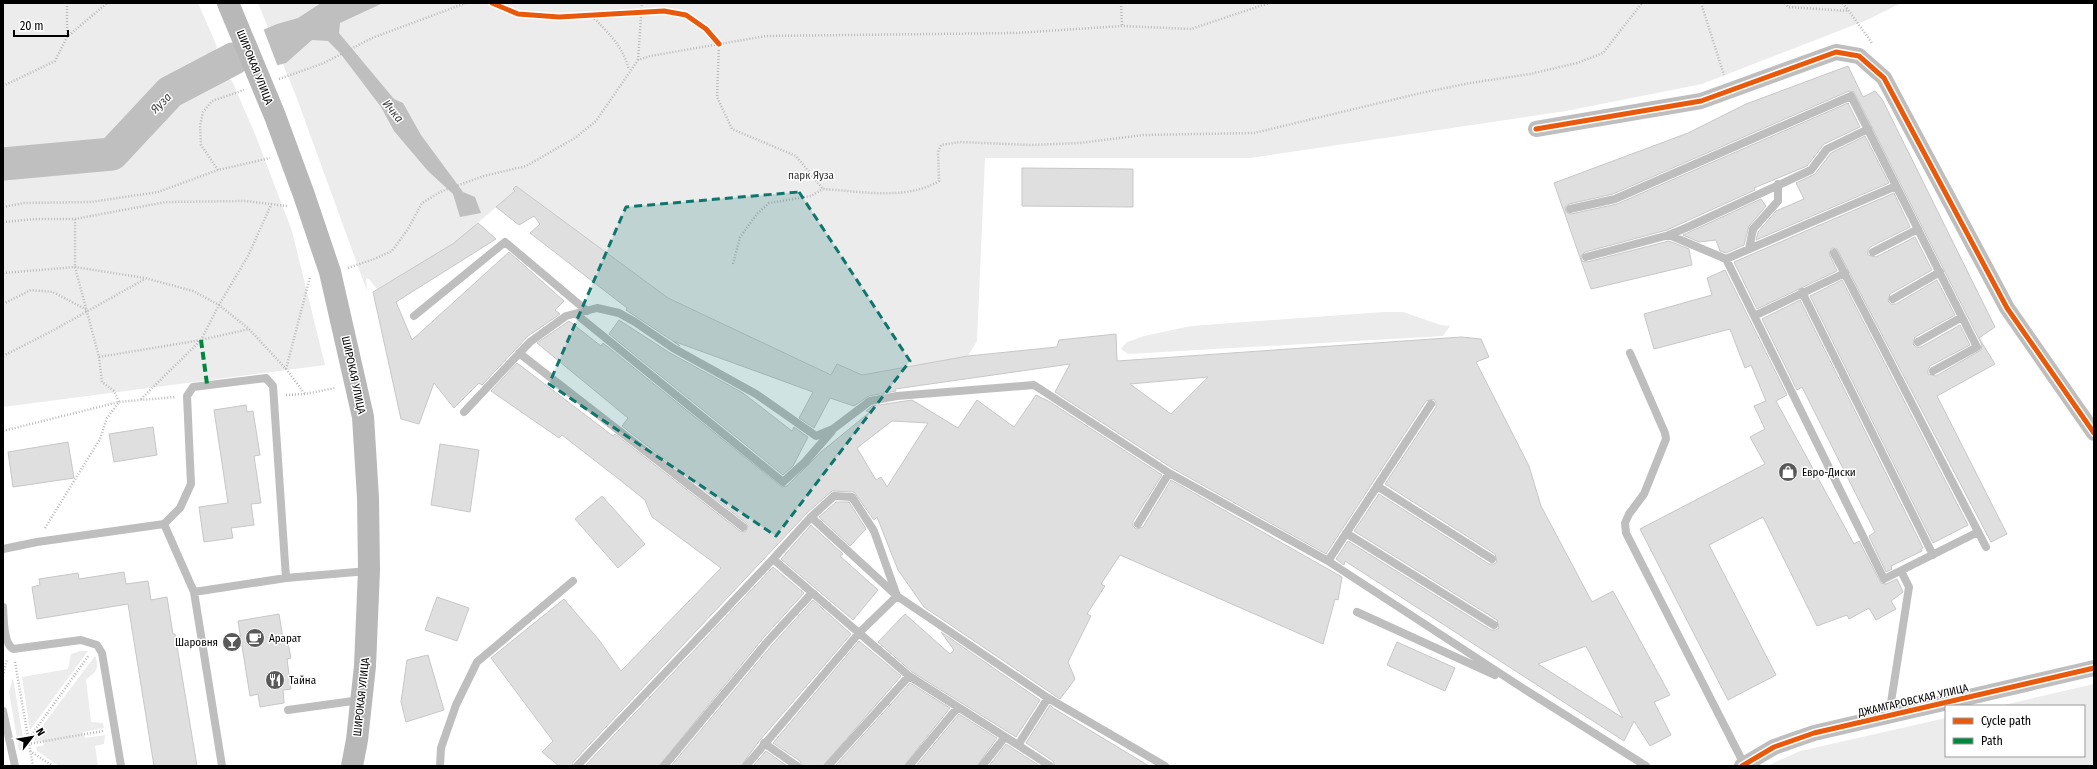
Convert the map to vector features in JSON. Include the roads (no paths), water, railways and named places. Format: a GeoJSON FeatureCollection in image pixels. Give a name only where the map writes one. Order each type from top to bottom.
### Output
{"type":"FeatureCollection","features":[{"type":"Feature","properties":{"kind":"main road","name":"ШИРОКАЯ УЛИЦА"},"geometry":{"type":"LineString","coordinates":[[228,3],[275,116],[330,272],[363,417],[368,498],[369,570],[365,666],[357,740],[352,766]]}},
{"type":"Feature","properties":{"kind":"street"},"geometry":{"type":"LineString","coordinates":[[1536,129],[1701,101],[1836,52],[1859,56],[1884,78],[2007,308],[2094,433]]}},
{"type":"Feature","properties":{"kind":"street","name":"ДЖАМГАРОВСКАЯ УЛИЦА"},"geometry":{"type":"LineString","coordinates":[[1743,765],[1774,747],[1814,733],[2094,668]]}},
{"type":"Feature","properties":{"kind":"lane"},"geometry":{"type":"LineString","coordinates":[[1570,209],[1616,199],[1851,96],[1977,347],[1933,371]]}},
{"type":"Feature","properties":{"kind":"lane"},"geometry":{"type":"LineString","coordinates":[[1586,257],[1669,235],[1811,170],[1827,149],[1868,129]]}},
{"type":"Feature","properties":{"kind":"lane"},"geometry":{"type":"LineString","coordinates":[[1749,249],[1753,229],[1778,201],[1778,184]]}},
{"type":"Feature","properties":{"kind":"lane"},"geometry":{"type":"LineString","coordinates":[[1726,259],[1896,186]]}},
{"type":"Feature","properties":{"kind":"lane"},"geometry":{"type":"LineString","coordinates":[[1873,252],[1918,230]]}},
{"type":"Feature","properties":{"kind":"lane"},"geometry":{"type":"LineString","coordinates":[[1669,235],[1726,259],[1884,579],[1978,532]]}},
{"type":"Feature","properties":{"kind":"lane"},"geometry":{"type":"LineString","coordinates":[[414,316],[505,242],[587,311]]}},
{"type":"Feature","properties":{"kind":"lane"},"geometry":{"type":"LineString","coordinates":[[1834,253],[1986,547]]}},
{"type":"Feature","properties":{"kind":"lane"},"geometry":{"type":"LineString","coordinates":[[1894,299],[1940,272]]}},
{"type":"Feature","properties":{"kind":"lane"},"geometry":{"type":"LineString","coordinates":[[1754,316],[1845,273]]}},
{"type":"Feature","properties":{"kind":"lane"},"geometry":{"type":"LineString","coordinates":[[1802,292],[1933,555]]}},
{"type":"Feature","properties":{"kind":"lane"},"geometry":{"type":"LineString","coordinates":[[464,412],[530,342],[566,316],[597,308],[620,313],[673,348],[756,394],[816,436],[833,429]]}},
{"type":"Feature","properties":{"kind":"lane"},"geometry":{"type":"LineString","coordinates":[[576,314],[783,482],[805,462],[833,429],[870,401],[897,396],[1034,385],[1169,472],[1328,561],[1521,688],[1646,766]]}},
{"type":"Feature","properties":{"kind":"lane"},"geometry":{"type":"LineString","coordinates":[[1918,342],[1962,317]]}},
{"type":"Feature","properties":{"kind":"lane"},"geometry":{"type":"LineString","coordinates":[[519,353],[743,528]]}},
{"type":"Feature","properties":{"kind":"lane"},"geometry":{"type":"LineString","coordinates":[[1630,354],[1665,433],[1666,439],[1644,494],[1629,514],[1625,523],[1626,533],[1743,765]]}},
{"type":"Feature","properties":{"kind":"lane"},"geometry":{"type":"LineString","coordinates":[[3,549],[37,542],[164,524],[180,508],[191,484],[187,396],[193,387],[266,378],[273,386],[274,396],[286,578]]}},
{"type":"Feature","properties":{"kind":"lane"},"geometry":{"type":"LineString","coordinates":[[1328,561],[1431,404]]}},
{"type":"Feature","properties":{"kind":"lane"},"geometry":{"type":"LineString","coordinates":[[1138,524],[1169,472]]}},
{"type":"Feature","properties":{"kind":"lane"},"geometry":{"type":"LineString","coordinates":[[1377,486],[1492,559]]}},
{"type":"Feature","properties":{"kind":"lane"},"geometry":{"type":"LineString","coordinates":[[577,766],[773,560],[811,517],[834,496],[852,497],[874,531],[897,596]]}},
{"type":"Feature","properties":{"kind":"lane"},"geometry":{"type":"LineString","coordinates":[[811,517],[897,596],[1048,698],[1165,766]]}},
{"type":"Feature","properties":{"kind":"lane"},"geometry":{"type":"LineString","coordinates":[[164,524],[194,592],[222,766]]}},
{"type":"Feature","properties":{"kind":"lane"},"geometry":{"type":"LineString","coordinates":[[1346,533],[1494,625]]}},
{"type":"Feature","properties":{"kind":"lane"},"geometry":{"type":"LineString","coordinates":[[773,560],[811,594],[909,676],[1050,766]]}},
{"type":"Feature","properties":{"kind":"lane"},"geometry":{"type":"LineString","coordinates":[[194,592],[286,578],[369,570]]}},
{"type":"Feature","properties":{"kind":"lane"},"geometry":{"type":"LineString","coordinates":[[1889,715],[1909,587],[1901,571]]}},
{"type":"Feature","properties":{"kind":"lane"},"geometry":{"type":"LineString","coordinates":[[440,766],[441,748],[456,705],[477,662],[573,581]]}},
{"type":"Feature","properties":{"kind":"lane"},"geometry":{"type":"LineString","coordinates":[[664,766],[768,641],[811,594]]}},
{"type":"Feature","properties":{"kind":"lane"},"geometry":{"type":"LineString","coordinates":[[746,766],[858,633],[897,596]]}},
{"type":"Feature","properties":{"kind":"lane"},"geometry":{"type":"LineString","coordinates":[[3,607],[6,635],[9,646],[13,650],[81,640],[96,645],[102,653],[113,730],[120,766]]}},
{"type":"Feature","properties":{"kind":"lane"},"geometry":{"type":"LineString","coordinates":[[1357,612],[1521,688]]}},
{"type":"Feature","properties":{"kind":"lane"},"geometry":{"type":"LineString","coordinates":[[828,766],[909,676]]}},
{"type":"Feature","properties":{"kind":"lane"},"geometry":{"type":"LineString","coordinates":[[1018,745],[1048,698]]}},
{"type":"Feature","properties":{"kind":"lane"},"geometry":{"type":"LineString","coordinates":[[288,710],[362,700]]}},
{"type":"Feature","properties":{"kind":"lane"},"geometry":{"type":"LineString","coordinates":[[909,766],[958,707]]}},
{"type":"Feature","properties":{"kind":"lane"},"geometry":{"type":"LineString","coordinates":[[3,711],[15,766]]}},
{"type":"Feature","properties":{"kind":"lane"},"geometry":{"type":"LineString","coordinates":[[982,766],[1005,737]]}},
{"type":"Feature","properties":{"kind":"lane"},"geometry":{"type":"LineString","coordinates":[[764,743],[797,766]]}},
{"type":"Feature","properties":{"kind":"water","name":"Ичка"},"geometry":{"type":"Polygon","coordinates":[[[321,3],[383,3],[340,23],[339,33],[394,99],[403,103],[421,135],[463,192],[475,197],[481,213],[460,217],[453,194],[428,171],[394,131],[381,107],[340,53],[328,41],[312,40],[286,63],[208,83],[192,79],[207,54],[277,24],[298,18],[321,3]]]}},
{"type":"Feature","properties":{"kind":"waterway","name":"Яуза"},"geometry":{"type":"LineString","coordinates":[[3,164],[112,154],[170,92],[233,59]]}},
{"type":"Feature","properties":{"kind":"place","name":"Евро-Диски"},"geometry":{"type":"Point","coordinates":[1788,472]}},
{"type":"Feature","properties":{"kind":"place","name":"Арарат"},"geometry":{"type":"Point","coordinates":[255,638]}},
{"type":"Feature","properties":{"kind":"place","name":"Шаровня"},"geometry":{"type":"Point","coordinates":[232,642]}},
{"type":"Feature","properties":{"kind":"place","name":"Тайна"},"geometry":{"type":"Point","coordinates":[275,680]}},
{"type":"Feature","properties":{"kind":"park label","name":"парк Яуза"},"geometry":{"type":"Point","coordinates":[811,175]}}]}
